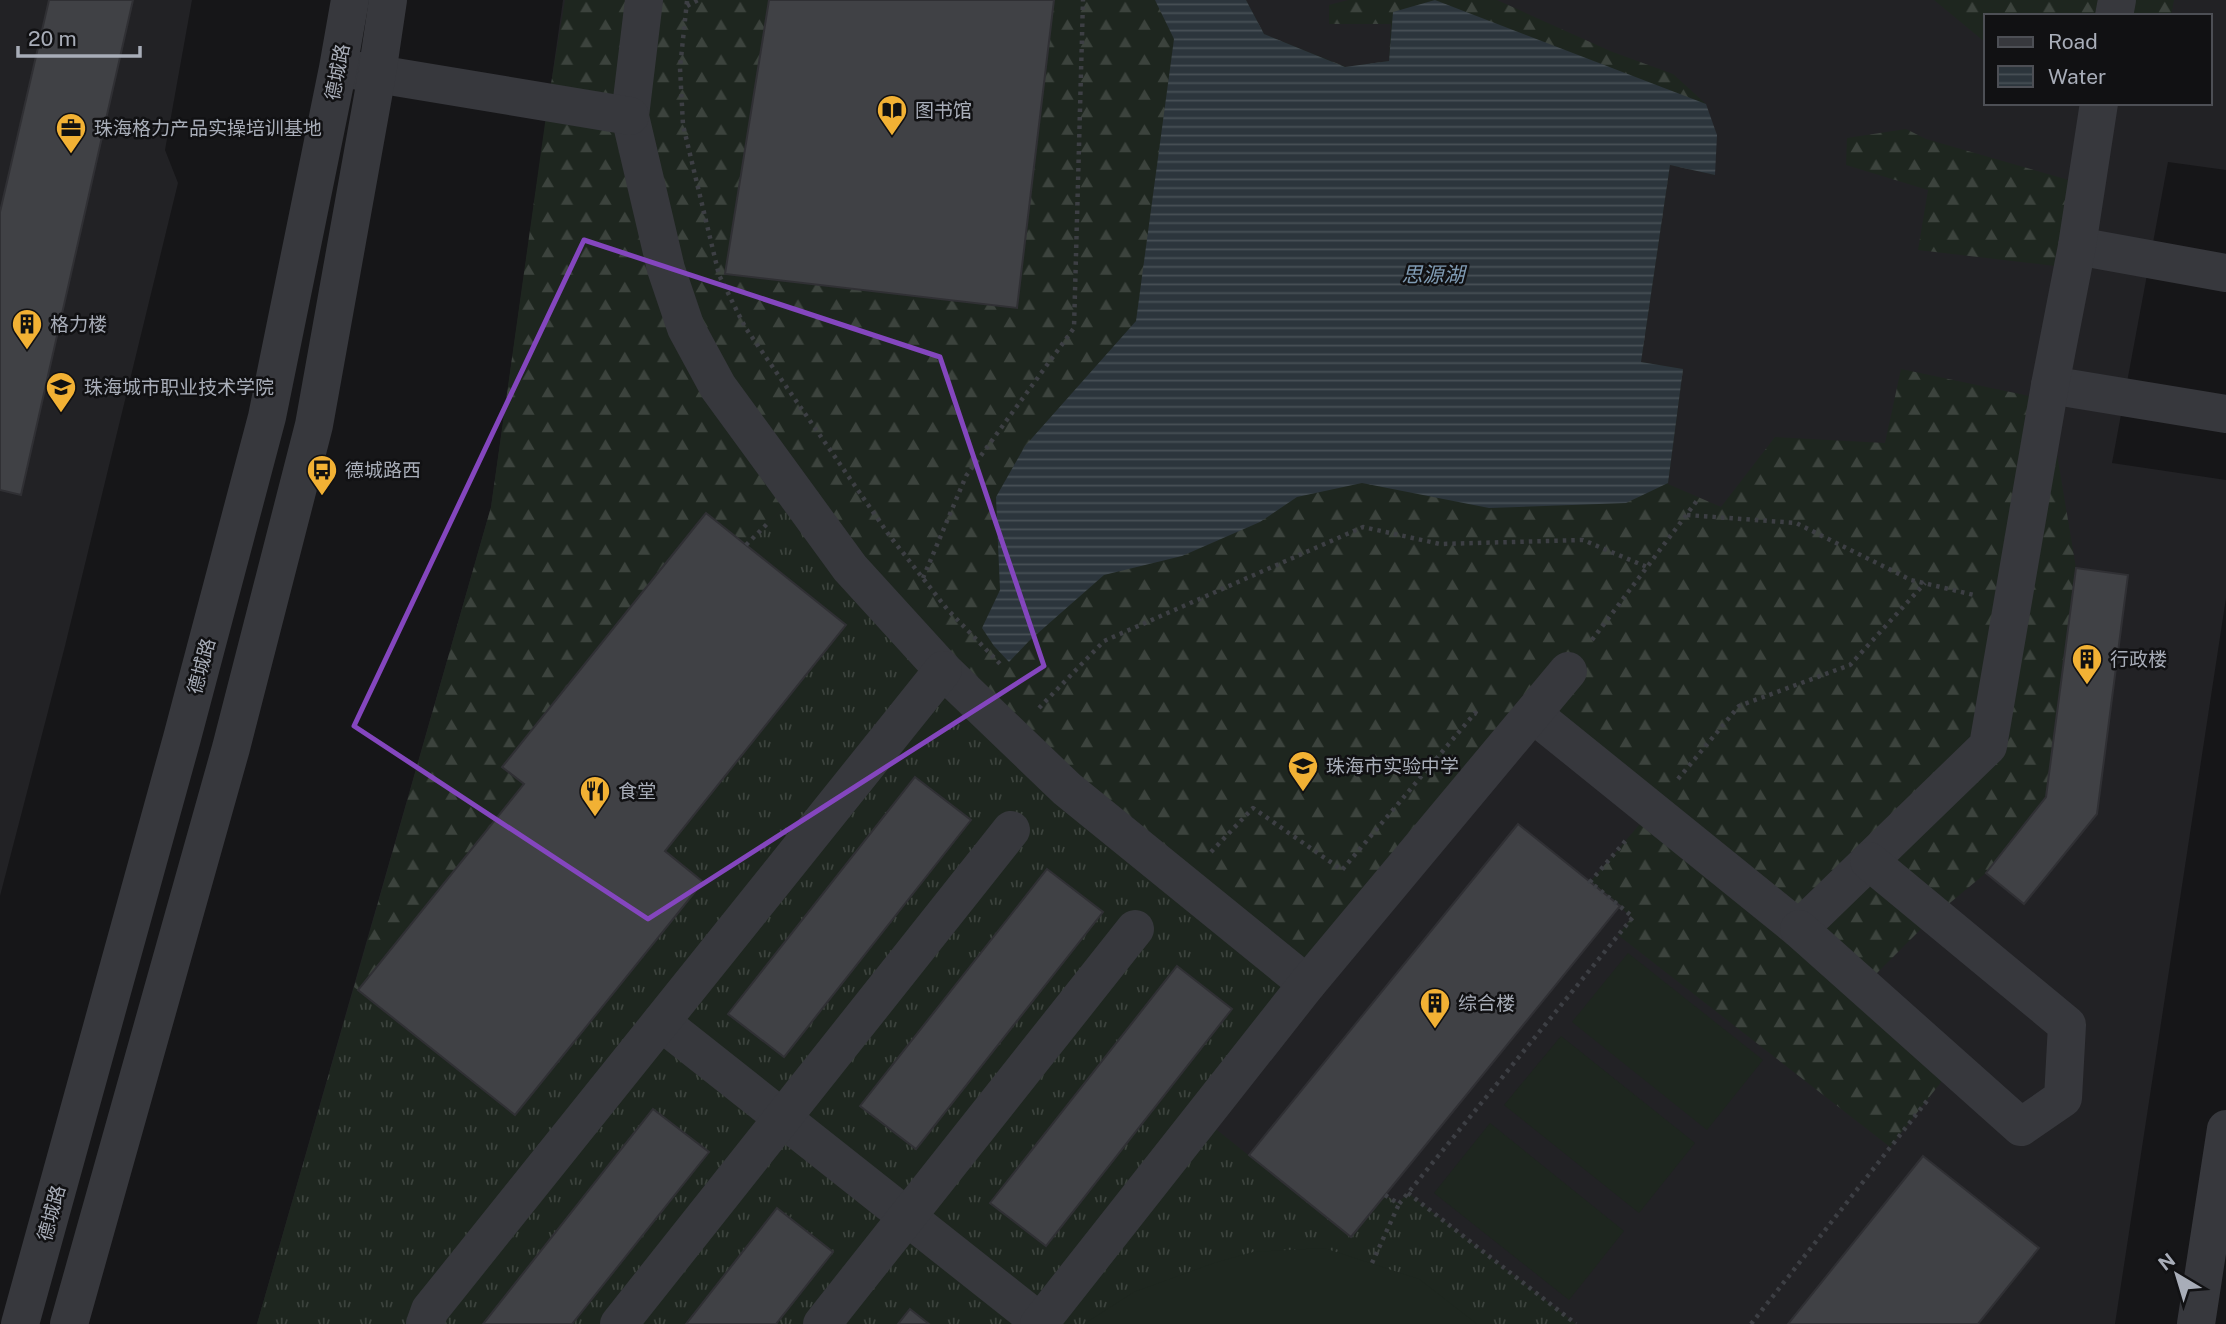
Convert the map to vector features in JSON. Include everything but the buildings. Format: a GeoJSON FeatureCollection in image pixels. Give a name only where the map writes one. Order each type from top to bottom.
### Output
{"type":"FeatureCollection","features":[{"type":"Feature","properties":{"kind":"street","name":"德城路"},"geometry":{"type":"LineString","coordinates":[[20,1324],[182,738],[267,417],[350,0]]}},
{"type":"Feature","properties":{"kind":"street","name":"德城路"},"geometry":{"type":"LineString","coordinates":[[69,1324],[231,748],[314,425],[388,0]]}},
{"type":"Feature","properties":{"kind":"street"},"geometry":{"type":"LineString","coordinates":[[643,0],[630,116],[666,269],[686,328],[718,387],[850,568],[943,670],[1067,789],[1307,984]]}},
{"type":"Feature","properties":{"kind":"street"},"geometry":{"type":"LineString","coordinates":[[338,68],[630,116]]}},
{"type":"Feature","properties":{"kind":"street"},"geometry":{"type":"LineString","coordinates":[[1799,929],[1988,746],[2050,385],[2077,246],[2099,105]]}},
{"type":"Feature","properties":{"kind":"street"},"geometry":{"type":"LineString","coordinates":[[2077,246],[2226,273]]}},
{"type":"Feature","properties":{"kind":"street"},"geometry":{"type":"LineString","coordinates":[[2050,385],[2226,414]]}},
{"type":"Feature","properties":{"kind":"street"},"geometry":{"type":"LineString","coordinates":[[425,1324],[430,1310],[943,670]]}},
{"type":"Feature","properties":{"kind":"street"},"geometry":{"type":"LineString","coordinates":[[661,1022],[1039,1323],[1307,984],[1568,671]]}},
{"type":"Feature","properties":{"kind":"street"},"geometry":{"type":"LineString","coordinates":[[1523,726],[1653,810],[1799,929],[2021,1127],[2063,1098],[2067,1026],[1870,862]]}},
{"type":"Feature","properties":{"kind":"street"},"geometry":{"type":"LineString","coordinates":[[619,1324],[1011,830]]}},
{"type":"Feature","properties":{"kind":"street"},"geometry":{"type":"LineString","coordinates":[[822,1324],[1135,929]]}},
{"type":"Feature","properties":{"kind":"street"},"geometry":{"type":"LineString","coordinates":[[2196,1324],[2226,1129]]}},
{"type":"Feature","properties":{"kind":"path"},"geometry":{"type":"LineString","coordinates":[[698,0],[687,3],[680,68],[683,125],[719,275],[745,327],[889,535],[947,609],[1009,673]]}},
{"type":"Feature","properties":{"kind":"path"},"geometry":{"type":"LineString","coordinates":[[911,635],[923,578],[966,477],[1074,328],[1083,0]]}},
{"type":"Feature","properties":{"kind":"path"},"geometry":{"type":"LineString","coordinates":[[1568,671],[1699,498]]}},
{"type":"Feature","properties":{"kind":"path"},"geometry":{"type":"LineString","coordinates":[[1687,514],[1796,523],[1911,580],[2013,604]]}},
{"type":"Feature","properties":{"kind":"path"},"geometry":{"type":"LineString","coordinates":[[1012,735],[1104,641],[1363,527],[1440,544],[1583,540],[1647,567]]}},
{"type":"Feature","properties":{"kind":"path"},"geometry":{"type":"LineString","coordinates":[[1373,1263],[1399,1203],[1633,917],[1590,882],[1739,706],[1850,665],[1925,583]]}},
{"type":"Feature","properties":{"kind":"path"},"geometry":{"type":"LineString","coordinates":[[1034,697],[1049,712]]}},
{"type":"Feature","properties":{"kind":"path"},"geometry":{"type":"LineString","coordinates":[[1202,844],[1211,853],[1253,808],[1342,870],[1475,713],[1523,726]]}},
{"type":"Feature","properties":{"kind":"path"},"geometry":{"type":"LineString","coordinates":[[1751,1324],[1953,1067]]}},
{"type":"Feature","properties":{"kind":"path"},"geometry":{"type":"LineString","coordinates":[[1408,1193],[1576,1324]]}},
{"type":"Feature","properties":{"kind":"path"},"geometry":{"type":"LineString","coordinates":[[1385,1195],[1399,1203]]}},
{"type":"Feature","properties":{"kind":"highlighted area"},"geometry":{"type":"Polygon","coordinates":[[[584,240],[940,357],[1044,666],[648,919],[354,726],[584,240]]]}},
{"type":"Feature","properties":{"kind":"shaded area","name":"珠海城市职业技术学院"},"geometry":{"type":"Polygon","coordinates":[[[0,0],[192,0],[165,150],[178,183],[65,646],[0,896],[0,0]]]}},
{"type":"Feature","properties":{"kind":"shaded area","name":"珠海市实验中学"},"geometry":{"type":"Polygon","coordinates":[[[563,0],[2226,0],[2226,170],[2168,162],[2112,463],[2226,480],[2226,598],[2115,1324],[257,1324],[491,507],[563,0]]]}},
{"type":"Feature","properties":{"kind":"green space"},"geometry":{"type":"Polygon","coordinates":[[[565,0],[1246,0],[1264,34],[1346,67],[1389,61],[1391,24],[1329,24],[1329,5],[1348,0],[1497,0],[1610,51],[1673,74],[1706,104],[1715,175],[1670,165],[1641,362],[1683,369],[1668,484],[1721,507],[1775,437],[1885,443],[1901,369],[2048,400],[2076,568],[2046,797],[1986,873],[1934,916],[1864,986],[1953,1067],[1890,1147],[1618,935],[1632,917],[1590,882],[1652,810],[1533,714],[1307,984],[1067,789],[796,495],[746,545],[705,513],[502,767],[524,784],[358,990],[354,987],[491,507],[565,0]]]}},
{"type":"Feature","properties":{"kind":"green space"},"geometry":{"type":"Polygon","coordinates":[[[1934,0],[2103,0],[2101,14],[1984,14],[1984,41],[1934,0]]]}},
{"type":"Feature","properties":{"kind":"green space"},"geometry":{"type":"Polygon","coordinates":[[[2117,0],[2174,0],[2171,14],[2114,14],[2117,0]]]}},
{"type":"Feature","properties":{"kind":"green space"},"geometry":{"type":"Polygon","coordinates":[[[1906,129],[1926,139],[2086,185],[2072,268],[1918,250],[1928,190],[1846,165],[1847,138],[1906,129]]]}},
{"type":"Feature","properties":{"kind":"green space"},"geometry":{"type":"Polygon","coordinates":[[[796,495],[1307,984],[1202,1118],[1351,1237],[1385,1195],[1398,1203],[1408,1193],[1576,1324],[257,1324],[354,987],[509,1111],[702,882],[665,851],[846,626],[746,545],[796,495]]]}},
{"type":"Feature","properties":{"kind":"green space"},"geometry":{"type":"Polygon","coordinates":[[[1628,953],[1763,1060],[1707,1130],[1572,1022],[1628,953]]]}},
{"type":"Feature","properties":{"kind":"green space"},"geometry":{"type":"Polygon","coordinates":[[[1561,1036],[1695,1143],[1639,1213],[1504,1105],[1561,1036]]]}},
{"type":"Feature","properties":{"kind":"green space"},"geometry":{"type":"Polygon","coordinates":[[[1490,1123],[1624,1231],[1569,1300],[1434,1193],[1490,1123]]]}},
{"type":"Feature","properties":{"kind":"green space"},"geometry":{"type":"Polygon","coordinates":[[[1324,1248],[1419,1279],[1477,1324],[1084,1324],[1134,1292],[1214,1263],[1253,1252],[1324,1248]]]}},
{"type":"Feature","properties":{"kind":"water","name":"思源湖"},"geometry":{"type":"Polygon","coordinates":[[[1155,0],[1246,0],[1264,34],[1345,67],[1389,61],[1393,12],[1435,0],[1706,104],[1717,135],[1715,175],[1670,165],[1641,362],[1683,369],[1668,483],[1626,503],[1489,508],[1362,483],[1297,497],[1260,522],[1182,556],[1104,575],[1009,662],[982,628],[1000,590],[996,497],[1025,446],[1136,321],[1174,39],[1155,0]]]}},
{"type":"Feature","properties":{"kind":"place","name":"图书馆"},"geometry":{"type":"Point","coordinates":[892,137]}},
{"type":"Feature","properties":{"kind":"place","name":"珠海格力产品实操培训基地"},"geometry":{"type":"Point","coordinates":[71,155]}},
{"type":"Feature","properties":{"kind":"place","name":"格力楼"},"geometry":{"type":"Point","coordinates":[27,351]}},
{"type":"Feature","properties":{"kind":"place","name":"珠海城市职业技术学院"},"geometry":{"type":"Point","coordinates":[61,414]}},
{"type":"Feature","properties":{"kind":"place","name":"德城路西"},"geometry":{"type":"Point","coordinates":[322,497]}},
{"type":"Feature","properties":{"kind":"place","name":"行政楼"},"geometry":{"type":"Point","coordinates":[2087,686]}},
{"type":"Feature","properties":{"kind":"place","name":"珠海市实验中学"},"geometry":{"type":"Point","coordinates":[1303,793]}},
{"type":"Feature","properties":{"kind":"place","name":"食堂"},"geometry":{"type":"Point","coordinates":[595,818]}},
{"type":"Feature","properties":{"kind":"place","name":"综合楼"},"geometry":{"type":"Point","coordinates":[1435,1030]}}]}
